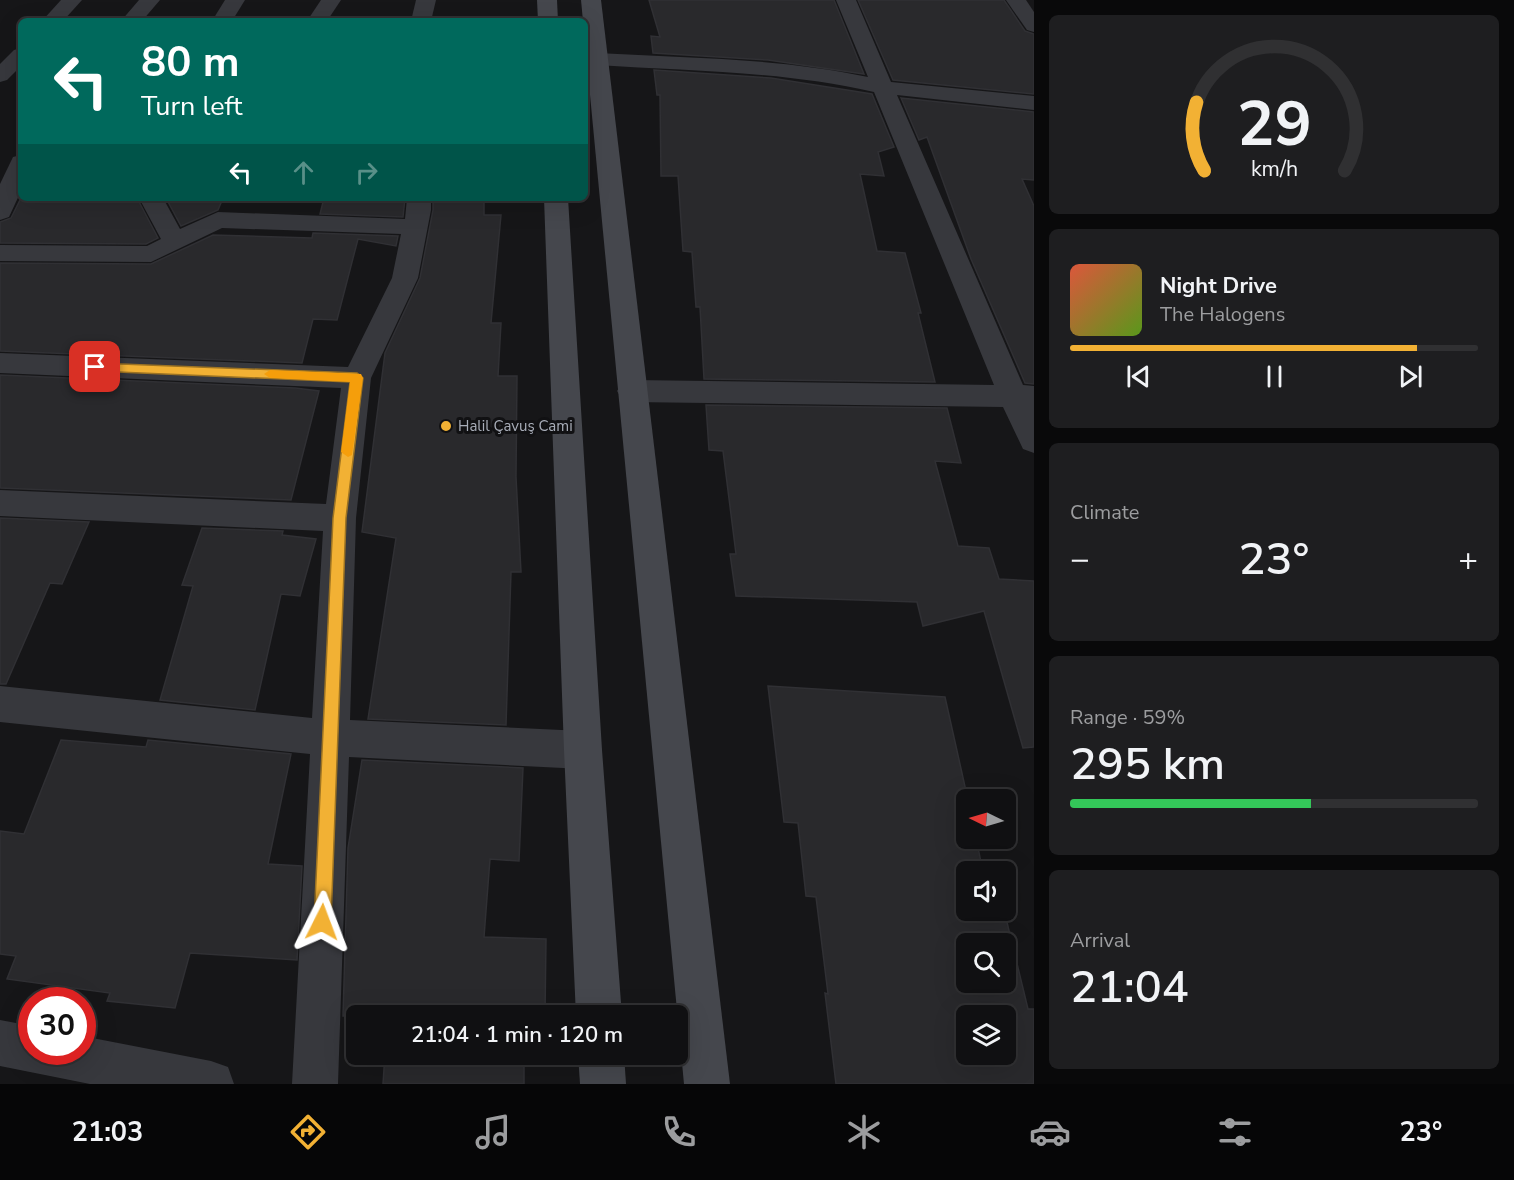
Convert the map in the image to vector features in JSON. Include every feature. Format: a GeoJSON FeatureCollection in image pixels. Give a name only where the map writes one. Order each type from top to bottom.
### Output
{"type":"FeatureCollection","features":[{"type":"Feature","properties":{"kind":"main road"},"geometry":{"type":"LineString","coordinates":[[547,0],[548,18]]}},
{"type":"Feature","properties":{"kind":"main road"},"geometry":{"type":"LineString","coordinates":[[591,0],[707,1084]]}},
{"type":"Feature","properties":{"kind":"main road"},"geometry":{"type":"LineString","coordinates":[[556,201],[583,750],[598,1005]]}},
{"type":"Feature","properties":{"kind":"main road"},"geometry":{"type":"LineString","coordinates":[[602,1065],[603,1084]]}},
{"type":"Feature","properties":{"kind":"street"},"geometry":{"type":"LineString","coordinates":[[55,18],[72,0]]}},
{"type":"Feature","properties":{"kind":"street"},"geometry":{"type":"LineString","coordinates":[[134,18],[150,0]]}},
{"type":"Feature","properties":{"kind":"street"},"geometry":{"type":"LineString","coordinates":[[224,18],[236,0]]}},
{"type":"Feature","properties":{"kind":"street"},"geometry":{"type":"LineString","coordinates":[[319,18],[331,0]]}},
{"type":"Feature","properties":{"kind":"street"},"geometry":{"type":"LineString","coordinates":[[422,18],[426,0]]}},
{"type":"Feature","properties":{"kind":"street"},"geometry":{"type":"LineString","coordinates":[[846,0],[882,87],[1023,396],[1034,441]]}},
{"type":"Feature","properties":{"kind":"street"},"geometry":{"type":"LineString","coordinates":[[1016,0],[1034,26]]}},
{"type":"Feature","properties":{"kind":"street"},"geometry":{"type":"LineString","coordinates":[[0,76],[18,57]]}},
{"type":"Feature","properties":{"kind":"street"},"geometry":{"type":"LineString","coordinates":[[597,59],[765,69],[842,78],[882,87],[1034,102]]}},
{"type":"Feature","properties":{"kind":"street"},"geometry":{"type":"LineString","coordinates":[[0,212],[18,169]]}},
{"type":"Feature","properties":{"kind":"street"},"geometry":{"type":"LineString","coordinates":[[153,201],[175,242]]}},
{"type":"Feature","properties":{"kind":"street"},"geometry":{"type":"LineString","coordinates":[[0,253],[151,254],[218,220],[252,210],[417,213],[405,278],[357,378],[340,518],[315,1084]]}},
{"type":"Feature","properties":{"kind":"street"},"geometry":{"type":"LineString","coordinates":[[0,363],[357,378]]}},
{"type":"Feature","properties":{"kind":"street"},"geometry":{"type":"LineString","coordinates":[[632,391],[1023,396]]}},
{"type":"Feature","properties":{"kind":"street"},"geometry":{"type":"LineString","coordinates":[[0,503],[340,518]]}},
{"type":"Feature","properties":{"kind":"street"},"geometry":{"type":"LineString","coordinates":[[0,704],[331,738],[583,750]]}},
{"type":"Feature","properties":{"kind":"street"},"geometry":{"type":"LineString","coordinates":[[0,1043],[18,1046]]}},
{"type":"Feature","properties":{"kind":"street"},"geometry":{"type":"LineString","coordinates":[[96,1062],[211,1084]]}},
{"type":"Feature","properties":{"kind":"building"},"geometry":{"type":"Polygon","coordinates":[[[649,0],[834,0],[864,74],[768,60],[653,53],[651,36],[660,37],[649,0]]]}},
{"type":"Feature","properties":{"kind":"building"},"geometry":{"type":"Polygon","coordinates":[[[858,0],[1004,0],[1025,31],[1034,34],[1034,94],[893,80],[858,0]]]}},
{"type":"Feature","properties":{"kind":"building"},"geometry":{"type":"Polygon","coordinates":[[[654,70],[771,78],[872,94],[894,147],[878,152],[884,176],[860,174],[877,251],[905,253],[921,313],[918,313],[935,382],[704,379],[700,307],[696,307],[692,252],[683,251],[678,176],[661,176],[660,95],[657,95],[654,70]]]}},
{"type":"Feature","properties":{"kind":"building"},"geometry":{"type":"Polygon","coordinates":[[[901,98],[1034,112],[1034,180],[1022,179],[1034,206],[1034,384],[1025,383],[971,259],[927,137],[919,140],[901,98]]]}},
{"type":"Feature","properties":{"kind":"building"},"geometry":{"type":"Polygon","coordinates":[[[20,201],[139,201],[158,238],[146,244],[0,243],[0,222],[11,218],[20,201]]]}},
{"type":"Feature","properties":{"kind":"building"},"geometry":{"type":"Polygon","coordinates":[[[168,201],[222,201],[218,210],[181,226],[168,201]]]}},
{"type":"Feature","properties":{"kind":"building"},"geometry":{"type":"Polygon","coordinates":[[[323,201],[405,201],[403,217],[320,214],[323,201]]]}},
{"type":"Feature","properties":{"kind":"building"},"geometry":{"type":"Polygon","coordinates":[[[433,201],[484,201],[484,215],[501,215],[491,323],[501,323],[498,376],[517,376],[516,477],[521,572],[511,572],[506,725],[368,719],[396,538],[362,532],[385,353],[420,278],[433,201]]]}},
{"type":"Feature","properties":{"kind":"building"},"geometry":{"type":"Polygon","coordinates":[[[313,233],[398,236],[396,246],[358,239],[337,320],[313,319],[302,363],[0,351],[0,263],[151,264],[213,235],[312,238],[313,233]]]}},
{"type":"Feature","properties":{"kind":"building"},"geometry":{"type":"Polygon","coordinates":[[[0,375],[319,391],[291,500],[0,488],[0,375]]]}},
{"type":"Feature","properties":{"kind":"building"},"geometry":{"type":"Polygon","coordinates":[[[706,405],[947,408],[961,463],[935,461],[958,546],[989,548],[999,579],[1034,581],[1034,747],[1023,748],[984,611],[923,626],[917,602],[736,596],[730,554],[736,554],[723,451],[709,450],[706,405]]]}},
{"type":"Feature","properties":{"kind":"building"},"geometry":{"type":"Polygon","coordinates":[[[0,518],[89,522],[62,584],[50,583],[6,684],[0,684],[0,518]]]}},
{"type":"Feature","properties":{"kind":"building"},"geometry":{"type":"Polygon","coordinates":[[[202,528],[283,531],[282,535],[316,539],[300,596],[281,594],[255,710],[160,700],[193,586],[182,585],[202,528]]]}},
{"type":"Feature","properties":{"kind":"building"},"geometry":{"type":"Polygon","coordinates":[[[768,686],[945,697],[966,789],[956,789],[956,849],[978,849],[981,861],[956,861],[956,921],[1007,921],[1010,933],[956,933],[956,993],[1016,993],[1016,959],[1028,1009],[1034,1009],[1034,1084],[836,1084],[816,897],[806,896],[798,823],[784,822],[768,686]]]}},
{"type":"Feature","properties":{"kind":"building"},"geometry":{"type":"Polygon","coordinates":[[[61,740],[146,747],[148,740],[291,754],[268,864],[302,866],[297,960],[190,953],[175,1008],[107,1001],[110,993],[96,991],[96,987],[66,987],[7,979],[16,956],[0,954],[0,831],[24,834],[61,740]]]}},
{"type":"Feature","properties":{"kind":"building"},"geometry":{"type":"Polygon","coordinates":[[[362,760],[523,768],[519,861],[490,859],[484,937],[546,939],[545,1005],[346,1005],[346,1016],[343,1016],[348,848],[362,760]]]}},
{"type":"Feature","properties":{"kind":"building"},"geometry":{"type":"Polygon","coordinates":[[[384,1065],[524,1065],[524,1084],[383,1084],[384,1065]]]}},
{"type":"Feature","properties":{"kind":"slow traffic"},"geometry":{"type":"LineString","coordinates":[[270,374],[357,378],[348,452]]}},
{"type":"Feature","properties":{"kind":"place","name":"Halil Çavuş Cami"},"geometry":{"type":"Point","coordinates":[446,426]}},
{"type":"Feature","properties":{"kind":"route"},"geometry":{"type":"LineString","coordinates":[[95,367],[357,378],[340,518],[322,922]]}}]}
